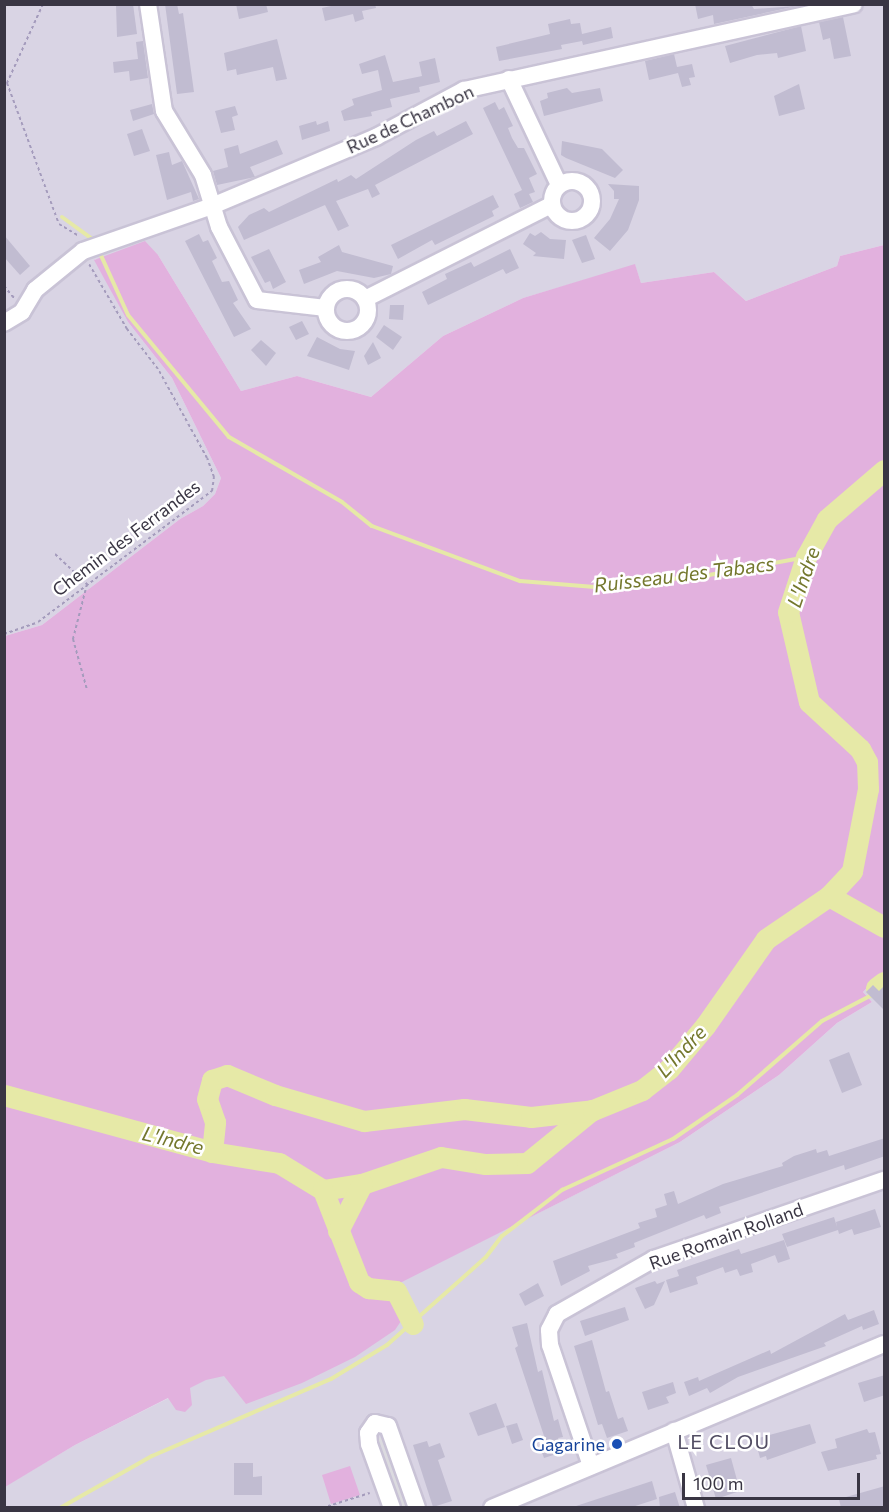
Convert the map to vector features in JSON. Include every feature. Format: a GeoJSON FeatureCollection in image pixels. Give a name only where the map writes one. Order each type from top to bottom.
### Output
{"type":"FeatureCollection","features":[{"type":"Feature","properties":{"kind":"street"},"geometry":{"type":"LineString","coordinates":[[148,4],[164,111],[203,175],[219,227],[257,300],[326,308]]}},
{"type":"Feature","properties":{"kind":"street","name":"Rue de Chambon"},"geometry":{"type":"LineString","coordinates":[[4,323],[22,312],[35,290],[92,248],[212,206],[376,137],[464,90],[854,4]]}},
{"type":"Feature","properties":{"kind":"street"},"geometry":{"type":"LineString","coordinates":[[509,79],[559,185]]}},
{"type":"Feature","properties":{"kind":"street"},"geometry":{"type":"LineString","coordinates":[[365,299],[551,205],[559,185],[567,181],[584,185],[592,200],[591,209],[578,221],[570,222],[555,213],[551,205]]}},
{"type":"Feature","properties":{"kind":"street"},"geometry":{"type":"LineString","coordinates":[[344,289],[357,291],[365,299],[367,318],[350,331],[337,329],[328,319],[326,308],[334,293],[344,289]]}},
{"type":"Feature","properties":{"kind":"street","name":"Rue Romain Rolland"},"geometry":{"type":"LineString","coordinates":[[591,1466],[549,1345],[549,1330],[557,1314],[654,1259],[885,1180]]}},
{"type":"Feature","properties":{"kind":"street"},"geometry":{"type":"LineString","coordinates":[[492,1508],[512,1504],[591,1466],[885,1344]]}},
{"type":"Feature","properties":{"kind":"street"},"geometry":{"type":"LineString","coordinates":[[392,1508],[368,1433],[375,1423],[381,1422],[388,1426],[417,1508]]}},
{"type":"Feature","properties":{"kind":"street"},"geometry":{"type":"LineString","coordinates":[[674,1431],[696,1508]]}},
{"type":"Feature","properties":{"kind":"path","name":"Chemin des Ferrandes"},"geometry":{"type":"LineString","coordinates":[[4,634],[39,622],[173,518],[196,507],[212,491],[214,477],[158,369],[127,329],[92,248],[79,232],[59,224],[7,83],[43,4]]}},
{"type":"Feature","properties":{"kind":"path"},"geometry":{"type":"LineString","coordinates":[[56,554],[87,584],[73,639],[87,690]]}},
{"type":"Feature","properties":{"kind":"path"},"geometry":{"type":"LineString","coordinates":[[322,1508],[385,1489]]}},
{"type":"Feature","properties":{"kind":"shaded area"},"geometry":{"type":"Polygon","coordinates":[[[5,5],[884,5],[884,245],[840,256],[837,266],[746,301],[714,272],[641,283],[635,265],[523,298],[443,336],[371,397],[297,376],[241,391],[158,255],[95,259],[128,322],[172,378],[221,478],[215,494],[203,506],[180,519],[42,625],[5,636],[5,5]]]}},
{"type":"Feature","properties":{"kind":"shaded area"},"geometry":{"type":"Polygon","coordinates":[[[145,241],[158,255],[241,391],[297,376],[371,397],[443,336],[523,298],[635,264],[641,283],[714,272],[746,301],[837,266],[840,256],[884,245],[884,983],[879,988],[872,982],[863,992],[872,1002],[837,1023],[779,1075],[680,1142],[382,1292],[391,1296],[403,1318],[395,1330],[355,1357],[302,1383],[246,1404],[224,1376],[206,1380],[190,1388],[192,1405],[185,1412],[176,1410],[168,1398],[75,1445],[5,1487],[5,636],[42,625],[180,519],[203,506],[215,494],[221,478],[172,378],[128,322],[94,260],[145,241]]]}},
{"type":"Feature","properties":{"kind":"shaded area"},"geometry":{"type":"Polygon","coordinates":[[[872,982],[879,987],[884,983],[884,1507],[5,1508],[4,1487],[75,1445],[680,1142],[779,1075],[837,1023],[872,1002],[863,992],[872,982]]]}},
{"type":"Feature","properties":{"kind":"shaded area"},"geometry":{"type":"Polygon","coordinates":[[[387,1436],[412,1507],[395,1507],[368,1440],[387,1436]]]}},
{"type":"Feature","properties":{"kind":"shaded area"},"geometry":{"type":"Polygon","coordinates":[[[350,1466],[360,1495],[331,1504],[322,1475],[350,1466]]]}},
{"type":"Feature","properties":{"kind":"building"},"geometry":{"type":"Polygon","coordinates":[[[116,4],[133,4],[137,34],[117,37],[116,4]]]}},
{"type":"Feature","properties":{"kind":"building"},"geometry":{"type":"Polygon","coordinates":[[[165,4],[177,4],[179,14],[183,13],[194,92],[177,94],[165,4]]]}},
{"type":"Feature","properties":{"kind":"building"},"geometry":{"type":"Polygon","coordinates":[[[236,4],[266,4],[268,12],[239,19],[236,4]]]}},
{"type":"Feature","properties":{"kind":"building"},"geometry":{"type":"Polygon","coordinates":[[[340,4],[375,4],[376,8],[362,11],[364,19],[355,22],[353,14],[325,21],[322,8],[340,4]]]}},
{"type":"Feature","properties":{"kind":"building"},"geometry":{"type":"Polygon","coordinates":[[[695,4],[751,4],[754,9],[797,6],[714,24],[713,15],[698,19],[695,4]]]}},
{"type":"Feature","properties":{"kind":"building"},"geometry":{"type":"Polygon","coordinates":[[[843,17],[851,56],[834,59],[830,38],[823,40],[819,22],[843,17]]]}},
{"type":"Feature","properties":{"kind":"building"},"geometry":{"type":"Polygon","coordinates":[[[570,19],[571,24],[580,23],[582,34],[611,27],[613,38],[583,45],[582,41],[561,45],[562,49],[499,61],[496,47],[550,34],[548,24],[570,19]]]}},
{"type":"Feature","properties":{"kind":"building"},"geometry":{"type":"Polygon","coordinates":[[[801,26],[806,51],[778,58],[777,53],[757,55],[730,63],[725,46],[801,26]]]}},
{"type":"Feature","properties":{"kind":"building"},"geometry":{"type":"Polygon","coordinates":[[[277,39],[287,79],[276,81],[273,67],[237,75],[236,69],[227,71],[224,53],[277,39]]]}},
{"type":"Feature","properties":{"kind":"building"},"geometry":{"type":"Polygon","coordinates":[[[143,41],[148,78],[130,81],[129,71],[114,73],[113,62],[138,59],[136,42],[143,41]]]}},
{"type":"Feature","properties":{"kind":"building"},"geometry":{"type":"Polygon","coordinates":[[[674,54],[677,67],[692,64],[695,77],[689,78],[691,85],[682,87],[678,73],[649,80],[645,61],[674,54]]]}},
{"type":"Feature","properties":{"kind":"building"},"geometry":{"type":"Polygon","coordinates":[[[385,55],[393,82],[422,76],[419,62],[435,58],[440,82],[419,87],[420,92],[390,99],[392,107],[371,112],[372,116],[344,121],[341,111],[354,105],[352,99],[382,90],[378,70],[362,74],[359,64],[385,55]]]}},
{"type":"Feature","properties":{"kind":"building"},"geometry":{"type":"Polygon","coordinates":[[[799,84],[805,109],[779,116],[774,96],[799,84]]]}},
{"type":"Feature","properties":{"kind":"building"},"geometry":{"type":"Polygon","coordinates":[[[567,88],[572,93],[600,88],[603,101],[544,116],[540,101],[548,98],[547,93],[567,88]]]}},
{"type":"Feature","properties":{"kind":"building"},"geometry":{"type":"Polygon","coordinates":[[[495,102],[499,110],[504,107],[513,126],[508,128],[512,138],[518,148],[524,148],[537,174],[529,178],[535,192],[529,194],[533,202],[520,208],[514,194],[522,190],[483,108],[495,102]]]}},
{"type":"Feature","properties":{"kind":"building"},"geometry":{"type":"Polygon","coordinates":[[[152,104],[154,114],[133,121],[130,110],[152,104]]]}},
{"type":"Feature","properties":{"kind":"building"},"geometry":{"type":"Polygon","coordinates":[[[235,106],[238,115],[232,117],[235,130],[221,133],[215,111],[235,106]]]}},
{"type":"Feature","properties":{"kind":"building"},"geometry":{"type":"Polygon","coordinates":[[[316,121],[317,125],[328,121],[330,131],[302,140],[299,126],[316,121]]]}},
{"type":"Feature","properties":{"kind":"building"},"geometry":{"type":"Polygon","coordinates":[[[466,121],[473,134],[375,185],[380,194],[372,198],[368,189],[336,201],[349,226],[338,231],[325,205],[244,240],[238,227],[249,215],[264,208],[269,212],[337,179],[338,182],[351,175],[356,179],[416,140],[434,131],[437,136],[466,121]]]}},
{"type":"Feature","properties":{"kind":"building"},"geometry":{"type":"Polygon","coordinates":[[[142,129],[150,151],[134,156],[127,134],[142,129]]]}},
{"type":"Feature","properties":{"kind":"building"},"geometry":{"type":"Polygon","coordinates":[[[277,140],[283,154],[250,167],[255,177],[217,185],[213,171],[228,167],[224,149],[238,145],[240,154],[277,140]]]}},
{"type":"Feature","properties":{"kind":"building"},"geometry":{"type":"Polygon","coordinates":[[[562,141],[602,149],[623,170],[615,178],[566,158],[561,155],[562,141]]]}},
{"type":"Feature","properties":{"kind":"building"},"geometry":{"type":"Polygon","coordinates":[[[169,152],[172,165],[182,161],[199,199],[193,201],[191,192],[167,200],[156,155],[169,152]]]}},
{"type":"Feature","properties":{"kind":"building"},"geometry":{"type":"Polygon","coordinates":[[[608,184],[639,186],[639,200],[628,230],[610,251],[594,238],[610,219],[619,199],[614,199],[614,191],[608,184]]]}},
{"type":"Feature","properties":{"kind":"building"},"geometry":{"type":"Polygon","coordinates":[[[493,195],[499,207],[492,211],[494,216],[435,245],[432,240],[398,259],[391,245],[493,195]]]}},
{"type":"Feature","properties":{"kind":"building"},"geometry":{"type":"Polygon","coordinates":[[[541,232],[550,239],[566,240],[564,259],[533,256],[536,253],[523,244],[530,233],[535,236],[541,232]]]}},
{"type":"Feature","properties":{"kind":"building"},"geometry":{"type":"Polygon","coordinates":[[[199,234],[203,242],[208,240],[217,258],[212,261],[222,282],[229,281],[238,300],[233,303],[251,329],[234,337],[185,241],[199,234]]]}},
{"type":"Feature","properties":{"kind":"building"},"geometry":{"type":"Polygon","coordinates":[[[4,235],[30,266],[20,275],[4,257],[4,235]]]}},
{"type":"Feature","properties":{"kind":"building"},"geometry":{"type":"Polygon","coordinates":[[[586,235],[595,259],[582,263],[572,240],[586,235]]]}},
{"type":"Feature","properties":{"kind":"building"},"geometry":{"type":"Polygon","coordinates":[[[339,245],[342,252],[393,266],[391,274],[374,278],[337,271],[304,284],[299,270],[321,262],[318,257],[339,245]]]}},
{"type":"Feature","properties":{"kind":"building"},"geometry":{"type":"Polygon","coordinates":[[[269,249],[286,282],[273,289],[270,281],[265,283],[251,257],[269,249]]]}},
{"type":"Feature","properties":{"kind":"building"},"geometry":{"type":"Polygon","coordinates":[[[510,249],[519,268],[506,274],[503,269],[428,305],[422,292],[447,279],[445,274],[471,262],[474,267],[510,249]]]}},
{"type":"Feature","properties":{"kind":"building"},"geometry":{"type":"Polygon","coordinates":[[[390,305],[404,305],[403,320],[389,319],[390,305]]]}},
{"type":"Feature","properties":{"kind":"building"},"geometry":{"type":"Polygon","coordinates":[[[302,321],[309,334],[296,340],[289,327],[302,321]]]}},
{"type":"Feature","properties":{"kind":"building"},"geometry":{"type":"Polygon","coordinates":[[[384,325],[402,337],[393,350],[376,337],[384,325]]]}},
{"type":"Feature","properties":{"kind":"building"},"geometry":{"type":"Polygon","coordinates":[[[317,337],[340,349],[355,351],[349,370],[307,356],[317,337]]]}},
{"type":"Feature","properties":{"kind":"building"},"geometry":{"type":"Polygon","coordinates":[[[261,340],[276,353],[266,366],[251,350],[261,340]]]}},
{"type":"Feature","properties":{"kind":"building"},"geometry":{"type":"Polygon","coordinates":[[[373,342],[381,358],[368,365],[364,356],[373,342]]]}},
{"type":"Feature","properties":{"kind":"building"},"geometry":{"type":"Polygon","coordinates":[[[873,985],[879,991],[885,985],[885,1011],[866,992],[873,985]]]}},
{"type":"Feature","properties":{"kind":"building"},"geometry":{"type":"Polygon","coordinates":[[[849,1052],[862,1085],[842,1093],[829,1060],[849,1052]]]}},
{"type":"Feature","properties":{"kind":"building"},"geometry":{"type":"Polygon","coordinates":[[[885,1138],[885,1156],[845,1170],[844,1165],[719,1207],[721,1213],[706,1219],[704,1215],[634,1243],[635,1247],[616,1254],[618,1258],[588,1266],[590,1271],[561,1286],[553,1261],[640,1228],[638,1223],[657,1217],[655,1209],[667,1205],[664,1194],[674,1191],[678,1204],[723,1184],[783,1166],[782,1163],[794,1156],[816,1149],[817,1153],[827,1150],[829,1156],[885,1138]]]}},
{"type":"Feature","properties":{"kind":"building"},"geometry":{"type":"Polygon","coordinates":[[[875,1209],[881,1227],[854,1235],[852,1229],[839,1234],[838,1230],[787,1247],[782,1234],[834,1217],[837,1227],[836,1222],[875,1209]]]}},
{"type":"Feature","properties":{"kind":"building"},"geometry":{"type":"Polygon","coordinates":[[[784,1240],[790,1259],[778,1263],[775,1255],[751,1264],[753,1272],[740,1276],[737,1269],[725,1273],[723,1267],[696,1277],[698,1284],[670,1293],[666,1280],[679,1276],[677,1270],[739,1249],[741,1254],[784,1240]]]}},
{"type":"Feature","properties":{"kind":"building"},"geometry":{"type":"Polygon","coordinates":[[[655,1281],[657,1284],[665,1281],[654,1305],[645,1309],[635,1288],[655,1281]]]}},
{"type":"Feature","properties":{"kind":"building"},"geometry":{"type":"Polygon","coordinates":[[[538,1283],[544,1296],[525,1306],[519,1294],[538,1283]]]}},
{"type":"Feature","properties":{"kind":"building"},"geometry":{"type":"Polygon","coordinates":[[[625,1307],[629,1320],[585,1336],[580,1321],[625,1307]]]}},
{"type":"Feature","properties":{"kind":"building"},"geometry":{"type":"Polygon","coordinates":[[[874,1310],[879,1324],[863,1330],[862,1326],[824,1343],[826,1346],[738,1377],[710,1393],[707,1388],[689,1396],[684,1382],[698,1377],[699,1381],[770,1350],[771,1354],[845,1314],[848,1320],[874,1310]]]}},
{"type":"Feature","properties":{"kind":"building"},"geometry":{"type":"Polygon","coordinates":[[[527,1323],[538,1372],[542,1370],[554,1421],[558,1419],[563,1437],[558,1438],[563,1452],[544,1458],[539,1444],[546,1442],[515,1348],[518,1346],[512,1327],[527,1323]]]}},
{"type":"Feature","properties":{"kind":"building"},"geometry":{"type":"Polygon","coordinates":[[[592,1340],[606,1392],[609,1391],[618,1419],[623,1417],[628,1431],[607,1438],[602,1424],[598,1425],[574,1346],[592,1340]]]}},
{"type":"Feature","properties":{"kind":"building"},"geometry":{"type":"Polygon","coordinates":[[[885,1375],[885,1395],[864,1402],[858,1383],[885,1375]]]}},
{"type":"Feature","properties":{"kind":"building"},"geometry":{"type":"Polygon","coordinates":[[[673,1382],[676,1393],[666,1397],[669,1403],[648,1410],[642,1392],[673,1382]]]}},
{"type":"Feature","properties":{"kind":"building"},"geometry":{"type":"Polygon","coordinates":[[[496,1403],[505,1427],[478,1436],[469,1413],[496,1403]]]}},
{"type":"Feature","properties":{"kind":"building"},"geometry":{"type":"Polygon","coordinates":[[[517,1423],[523,1440],[512,1444],[506,1426],[517,1423]]]}},
{"type":"Feature","properties":{"kind":"building"},"geometry":{"type":"Polygon","coordinates":[[[810,1424],[816,1443],[767,1460],[766,1456],[760,1458],[755,1439],[810,1424]]]}},
{"type":"Feature","properties":{"kind":"building"},"geometry":{"type":"Polygon","coordinates":[[[867,1429],[869,1433],[875,1432],[881,1454],[876,1455],[877,1459],[828,1471],[821,1452],[837,1448],[835,1439],[867,1429]]]}},
{"type":"Feature","properties":{"kind":"building"},"geometry":{"type":"Polygon","coordinates":[[[427,1441],[429,1447],[440,1443],[445,1457],[438,1460],[452,1501],[433,1507],[413,1445],[427,1441]]]}},
{"type":"Feature","properties":{"kind":"building"},"geometry":{"type":"Polygon","coordinates":[[[731,1458],[740,1491],[716,1499],[706,1465],[731,1458]]]}},
{"type":"Feature","properties":{"kind":"building"},"geometry":{"type":"Polygon","coordinates":[[[234,1463],[253,1463],[253,1477],[262,1476],[262,1495],[234,1495],[234,1463]]]}},
{"type":"Feature","properties":{"kind":"building"},"geometry":{"type":"Polygon","coordinates":[[[652,1481],[657,1499],[629,1508],[570,1508],[652,1481]]]}},
{"type":"Feature","properties":{"kind":"building"},"geometry":{"type":"Polygon","coordinates":[[[885,1486],[885,1508],[841,1508],[839,1499],[885,1486]]]}},
{"type":"Feature","properties":{"kind":"building"},"geometry":{"type":"Polygon","coordinates":[[[675,1492],[680,1508],[660,1508],[659,1497],[675,1492]]]}},
{"type":"Feature","properties":{"kind":"waterway","name":"Ruisseau des Tabacs"},"geometry":{"type":"LineString","coordinates":[[62,217],[95,241]]}},
{"type":"Feature","properties":{"kind":"waterway","name":"Ruisseau des Tabacs"},"geometry":{"type":"LineString","coordinates":[[99,251],[128,315],[229,437],[342,502],[372,526],[520,581],[595,587],[709,575],[806,557]]}},
{"type":"Feature","properties":{"kind":"waterway","name":"L'Indre"},"geometry":{"type":"LineString","coordinates":[[212,1152],[215,1122],[207,1099],[212,1080],[227,1075],[275,1095],[364,1121],[464,1109],[531,1117],[593,1110],[642,1090],[669,1069],[705,1026],[766,939],[829,896],[852,871],[868,789],[867,762],[860,749],[809,702],[788,612],[806,557],[827,519],[884,470]]}},
{"type":"Feature","properties":{"kind":"waterway"},"geometry":{"type":"LineString","coordinates":[[829,896],[884,927]]}},
{"type":"Feature","properties":{"kind":"waterway"},"geometry":{"type":"LineString","coordinates":[[876,988],[884,982]]}},
{"type":"Feature","properties":{"kind":"waterway"},"geometry":{"type":"LineString","coordinates":[[60,1508],[152,1456],[331,1379],[387,1345],[486,1257],[502,1236],[562,1190],[673,1139],[737,1095],[822,1021],[870,996]]}},
{"type":"Feature","properties":{"kind":"waterway"},"geometry":{"type":"LineString","coordinates":[[4,1095],[212,1152],[279,1163],[323,1190],[362,1184],[441,1157],[485,1164],[527,1163],[592,1110]]}},
{"type":"Feature","properties":{"kind":"waterway"},"geometry":{"type":"LineString","coordinates":[[338,1231],[362,1184]]}},
{"type":"Feature","properties":{"kind":"waterway"},"geometry":{"type":"LineString","coordinates":[[323,1190],[359,1282],[368,1288],[396,1291],[413,1324]]}},
{"type":"Feature","properties":{"kind":"place","name":"Gagarine"},"geometry":{"type":"Point","coordinates":[617,1444]}},
{"type":"Feature","properties":{"kind":"district","name":"LE CLOU"},"geometry":{"type":"Point","coordinates":[724,1441]}}]}
